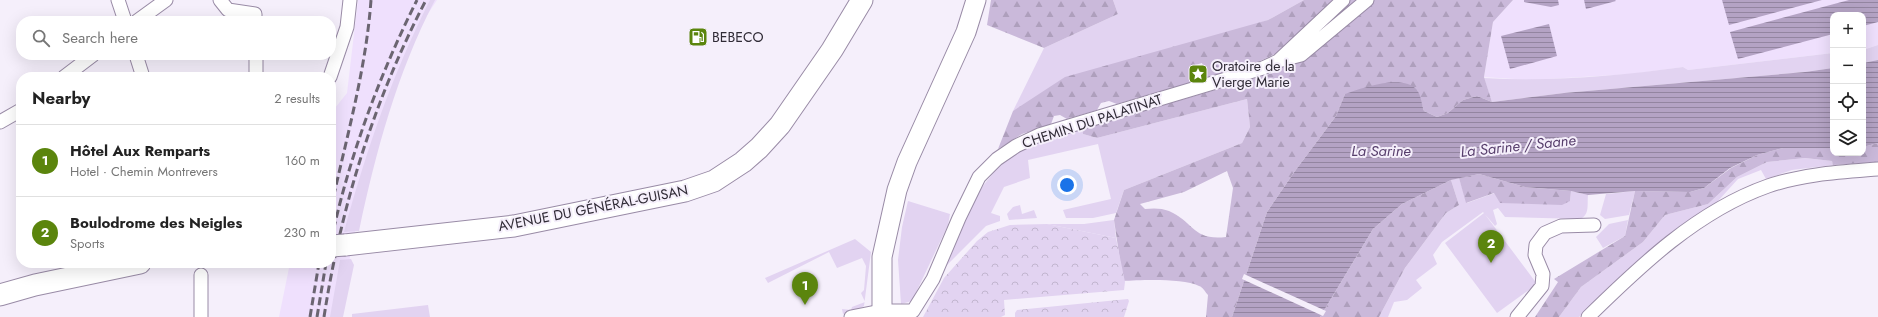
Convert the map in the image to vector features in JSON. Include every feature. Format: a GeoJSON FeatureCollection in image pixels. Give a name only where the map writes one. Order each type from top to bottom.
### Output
{"type":"FeatureCollection","features":[{"type":"Feature","properties":{"kind":"main road","name":"AVENUE DU GÉNÉRAL-GUISAN"},"geometry":{"type":"LineString","coordinates":[[338,246],[514,226],[642,201],[685,191],[714,180],[743,162],[759,148],[780,124],[832,50],[862,0]]}},
{"type":"Feature","properties":{"kind":"main road"},"geometry":{"type":"LineString","coordinates":[[882,314],[882,257],[897,190],[907,162],[966,32],[976,0]]}},
{"type":"Feature","properties":{"kind":"main road"},"geometry":{"type":"LineString","coordinates":[[0,295],[35,285],[116,268]]}},
{"type":"Feature","properties":{"kind":"street"},"geometry":{"type":"LineString","coordinates":[[118,0],[124,16]]}},
{"type":"Feature","properties":{"kind":"street"},"geometry":{"type":"LineString","coordinates":[[144,16],[166,0]]}},
{"type":"Feature","properties":{"kind":"street"},"geometry":{"type":"LineString","coordinates":[[220,0],[228,10],[256,14],[256,16]]}},
{"type":"Feature","properties":{"kind":"street"},"geometry":{"type":"LineString","coordinates":[[336,59],[347,27],[350,0]]}},
{"type":"Feature","properties":{"kind":"street","name":"CHEMIN DU PALATINAT"},"geometry":{"type":"LineString","coordinates":[[882,314],[913,310],[933,279],[958,218],[979,177],[997,159],[1016,146],[1039,135],[1248,73],[1278,61],[1344,0]]}},
{"type":"Feature","properties":{"kind":"street"},"geometry":{"type":"LineString","coordinates":[[1278,61],[1301,55],[1367,0]]}},
{"type":"Feature","properties":{"kind":"street"},"geometry":{"type":"LineString","coordinates":[[70,72],[86,60]]}},
{"type":"Feature","properties":{"kind":"street"},"geometry":{"type":"LineString","coordinates":[[138,60],[141,72]]}},
{"type":"Feature","properties":{"kind":"street"},"geometry":{"type":"LineString","coordinates":[[256,60],[256,72]]}},
{"type":"Feature","properties":{"kind":"street"},"geometry":{"type":"LineString","coordinates":[[332,72],[336,60]]}},
{"type":"Feature","properties":{"kind":"street"},"geometry":{"type":"LineString","coordinates":[[0,122],[16,113]]}},
{"type":"Feature","properties":{"kind":"street"},"geometry":{"type":"LineString","coordinates":[[1588,317],[1642,265],[1714,212],[1740,198],[1768,186],[1787,181],[1825,174],[1878,169]]}},
{"type":"Feature","properties":{"kind":"street"},"geometry":{"type":"LineString","coordinates":[[1516,317],[1542,286],[1543,274],[1535,255],[1536,245],[1545,233],[1561,226],[1594,225]]}},
{"type":"Feature","properties":{"kind":"street"},"geometry":{"type":"LineString","coordinates":[[201,275],[201,317]]}},
{"type":"Feature","properties":{"kind":"street"},"geometry":{"type":"LineString","coordinates":[[851,317],[882,314]]}},
{"type":"Feature","properties":{"kind":"shaded area"},"geometry":{"type":"Polygon","coordinates":[[[358,0],[437,0],[416,32],[381,126],[356,227],[338,317],[279,317],[289,268],[336,268],[336,107],[347,93],[358,0]]]}},
{"type":"Feature","properties":{"kind":"shaded area"},"geometry":{"type":"Polygon","coordinates":[[[1513,0],[1878,0],[1878,45],[1866,49],[1866,12],[1830,12],[1830,53],[1688,70],[1683,67],[1632,74],[1530,80],[1484,77],[1493,22],[1513,0]]]}},
{"type":"Feature","properties":{"kind":"green space"},"geometry":{"type":"Polygon","coordinates":[[[430,0],[435,0],[409,56],[380,142],[359,231],[344,232],[361,172],[381,114],[416,28],[430,0]]]}},
{"type":"Feature","properties":{"kind":"green space"},"geometry":{"type":"Polygon","coordinates":[[[991,0],[1113,0],[1118,14],[1044,48],[987,25],[991,0]]]}},
{"type":"Feature","properties":{"kind":"green space"},"geometry":{"type":"Polygon","coordinates":[[[1113,0],[1304,0],[1268,20],[1013,111],[1044,48],[1118,14],[1113,0]]]}},
{"type":"Feature","properties":{"kind":"green space"},"geometry":{"type":"Polygon","coordinates":[[[1304,0],[1513,0],[1493,22],[1484,77],[1492,102],[1477,96],[1463,100],[1448,113],[1437,117],[1424,111],[1417,90],[1345,94],[1336,116],[1267,212],[1232,317],[1206,317],[1208,295],[1203,288],[1192,283],[1151,280],[1123,281],[1114,220],[1124,190],[1242,143],[1250,127],[1247,99],[1097,138],[1083,134],[1082,129],[1280,71],[1275,54],[1249,66],[1207,78],[1202,63],[1189,67],[1193,82],[1117,104],[1109,101],[1101,103],[1097,110],[1067,119],[1060,115],[1054,116],[1051,124],[1022,134],[998,149],[1013,111],[1065,77],[1268,20],[1304,0]],[[1227,171],[1184,192],[1140,204],[1145,209],[1157,208],[1169,211],[1184,220],[1194,230],[1207,236],[1226,237],[1233,188],[1227,171]]]}},
{"type":"Feature","properties":{"kind":"green space"},"geometry":{"type":"Polygon","coordinates":[[[1878,45],[1878,60],[1866,62],[1866,49],[1878,45]]]}},
{"type":"Feature","properties":{"kind":"green space"},"geometry":{"type":"Polygon","coordinates":[[[1830,53],[1830,68],[1805,72],[1564,93],[1492,102],[1484,78],[1559,79],[1683,67],[1688,70],[1830,53]]]}},
{"type":"Feature","properties":{"kind":"green space"},"geometry":{"type":"Polygon","coordinates":[[[1247,99],[1250,127],[1242,143],[1124,190],[1116,213],[1093,218],[1066,218],[1063,210],[1111,199],[1098,144],[1028,160],[1030,178],[1004,187],[991,213],[1000,216],[1000,221],[986,226],[943,269],[976,197],[999,167],[1014,155],[1032,145],[1082,129],[1083,134],[1097,138],[1247,99]]]}},
{"type":"Feature","properties":{"kind":"green space"},"geometry":{"type":"Polygon","coordinates":[[[1878,143],[1878,162],[1833,165],[1832,161],[1805,158],[1767,162],[1737,177],[1708,204],[1665,215],[1643,242],[1581,287],[1559,317],[1535,317],[1558,282],[1554,279],[1625,236],[1635,191],[1690,192],[1704,188],[1731,168],[1757,155],[1783,148],[1830,148],[1830,156],[1866,156],[1866,146],[1878,143]]]}},
{"type":"Feature","properties":{"kind":"green space"},"geometry":{"type":"Polygon","coordinates":[[[1805,158],[1832,161],[1833,165],[1792,170],[1766,179],[1761,170],[1738,179],[1718,201],[1697,215],[1625,272],[1579,317],[1559,317],[1581,287],[1643,242],[1665,215],[1708,204],[1737,177],[1767,162],[1805,158]]]}},
{"type":"Feature","properties":{"kind":"green space"},"geometry":{"type":"Polygon","coordinates":[[[1479,174],[1525,187],[1571,191],[1570,201],[1562,205],[1500,203],[1494,193],[1466,203],[1459,178],[1479,174]]]}},
{"type":"Feature","properties":{"kind":"green space"},"geometry":{"type":"Polygon","coordinates":[[[1459,178],[1467,203],[1495,193],[1570,201],[1571,191],[1588,195],[1587,212],[1580,219],[1505,217],[1498,208],[1493,210],[1497,224],[1495,226],[1483,212],[1442,242],[1433,255],[1437,264],[1416,280],[1422,288],[1407,300],[1394,302],[1388,317],[1379,317],[1405,268],[1446,213],[1459,205],[1451,180],[1459,178]]]}},
{"type":"Feature","properties":{"kind":"green space"},"geometry":{"type":"Polygon","coordinates":[[[1451,180],[1459,205],[1446,213],[1405,268],[1379,317],[1320,317],[1373,229],[1402,204],[1451,180]]]}},
{"type":"Feature","properties":{"kind":"green space"},"geometry":{"type":"Polygon","coordinates":[[[1635,191],[1629,215],[1605,219],[1600,215],[1606,194],[1635,191]]]}},
{"type":"Feature","properties":{"kind":"green space"},"geometry":{"type":"Polygon","coordinates":[[[908,201],[950,214],[948,225],[912,301],[901,304],[898,260],[902,227],[908,201]]]}},
{"type":"Feature","properties":{"kind":"green space"},"geometry":{"type":"Polygon","coordinates":[[[1020,205],[1022,214],[1034,210],[1037,218],[1009,220],[1007,214],[1013,207],[1020,205]]]}},
{"type":"Feature","properties":{"kind":"green space"},"geometry":{"type":"Polygon","coordinates":[[[1484,213],[1537,284],[1497,313],[1445,243],[1484,213]]]}},
{"type":"Feature","properties":{"kind":"green space"},"geometry":{"type":"Polygon","coordinates":[[[1114,220],[1116,238],[1047,224],[1084,224],[1114,220]]]}},
{"type":"Feature","properties":{"kind":"green space"},"geometry":{"type":"Polygon","coordinates":[[[1628,220],[1625,236],[1603,248],[1596,237],[1609,224],[1628,220]]]}},
{"type":"Feature","properties":{"kind":"green space"},"geometry":{"type":"Polygon","coordinates":[[[1047,224],[1116,238],[1125,282],[1124,290],[1004,300],[1005,315],[1001,317],[923,317],[944,278],[977,241],[988,232],[1010,225],[1047,224]]]}},
{"type":"Feature","properties":{"kind":"green space"},"geometry":{"type":"Polygon","coordinates":[[[855,239],[871,252],[865,301],[861,293],[864,290],[866,266],[862,258],[837,268],[829,252],[768,283],[765,278],[855,239]]]}},
{"type":"Feature","properties":{"kind":"green space"},"geometry":{"type":"Polygon","coordinates":[[[351,259],[354,265],[343,317],[330,317],[340,260],[351,259]]]}},
{"type":"Feature","properties":{"kind":"green space"},"geometry":{"type":"Polygon","coordinates":[[[1128,299],[1129,301],[1124,317],[1015,317],[1017,310],[1128,299]]]}},
{"type":"Feature","properties":{"kind":"green space"},"geometry":{"type":"Polygon","coordinates":[[[864,302],[864,306],[859,309],[843,314],[842,309],[851,310],[852,307],[864,302]]]}},
{"type":"Feature","properties":{"kind":"green space"},"geometry":{"type":"Polygon","coordinates":[[[428,305],[430,317],[352,317],[352,314],[428,305]]]}},
{"type":"Feature","properties":{"kind":"water"},"geometry":{"type":"Polygon","coordinates":[[[1524,0],[1558,0],[1559,5],[1551,7],[1524,2],[1524,0]]]}},
{"type":"Feature","properties":{"kind":"water"},"geometry":{"type":"Polygon","coordinates":[[[1584,0],[1615,0],[1616,1],[1586,9],[1584,0]]]}},
{"type":"Feature","properties":{"kind":"water"},"geometry":{"type":"Polygon","coordinates":[[[1722,0],[1822,0],[1729,25],[1722,0]]]}},
{"type":"Feature","properties":{"kind":"water"},"geometry":{"type":"Polygon","coordinates":[[[1849,0],[1878,0],[1878,22],[1866,25],[1866,12],[1830,12],[1830,35],[1738,59],[1730,32],[1849,0]]]}},
{"type":"Feature","properties":{"kind":"water"},"geometry":{"type":"Polygon","coordinates":[[[1549,24],[1557,56],[1510,69],[1501,36],[1549,24]]]}},
{"type":"Feature","properties":{"kind":"water"},"geometry":{"type":"Polygon","coordinates":[[[1878,60],[1878,143],[1866,146],[1866,84],[1866,62],[1878,60]]]}},
{"type":"Feature","properties":{"kind":"water","name":"La Sarine"},"geometry":{"type":"Polygon","coordinates":[[[1830,68],[1830,148],[1783,148],[1757,155],[1730,168],[1704,188],[1690,192],[1635,191],[1588,195],[1571,191],[1525,187],[1479,174],[1451,180],[1402,204],[1373,229],[1320,317],[1232,317],[1267,212],[1336,116],[1345,94],[1382,83],[1393,82],[1411,85],[1418,92],[1424,111],[1437,117],[1448,113],[1463,100],[1477,96],[1492,102],[1564,93],[1805,72],[1830,68]]]}},
{"type":"Feature","properties":{"kind":"pier"},"geometry":{"type":"Polygon","coordinates":[[[1244,274],[1326,311],[1323,316],[1242,279],[1244,274]]]}},
{"type":"Feature","properties":{"kind":"railway"},"geometry":{"type":"LineString","coordinates":[[336,186],[365,52],[371,0]]}},
{"type":"Feature","properties":{"kind":"railway"},"geometry":{"type":"LineString","coordinates":[[336,219],[366,118],[390,58],[417,0]]}},
{"type":"Feature","properties":{"kind":"railway"},"geometry":{"type":"LineString","coordinates":[[336,253],[350,194],[375,115],[407,38],[426,0]]}},
{"type":"Feature","properties":{"kind":"railway"},"geometry":{"type":"LineString","coordinates":[[310,317],[318,268]]}},
{"type":"Feature","properties":{"kind":"railway"},"geometry":{"type":"LineString","coordinates":[[317,317],[325,268]]}},
{"type":"Feature","properties":{"kind":"railway"},"geometry":{"type":"LineString","coordinates":[[324,317],[333,268]]}},
{"type":"Feature","properties":{"kind":"place","name":"BEBECO"},"geometry":{"type":"Point","coordinates":[698,37]}},
{"type":"Feature","properties":{"kind":"place","name":"Oratoire de la Vierge Marie"},"geometry":{"type":"Point","coordinates":[1198,74]}},
{"type":"Feature","properties":{"kind":"place","name":"Boulodrome des Neigles"},"geometry":{"type":"Point","coordinates":[1491,263]}},
{"type":"Feature","properties":{"kind":"place","name":"Hôtel Aux Remparts"},"geometry":{"type":"Point","coordinates":[805,305]}},
{"type":"Feature","properties":{"kind":"water label","name":"La Sarine / Saane"},"geometry":{"type":"Point","coordinates":[1518,146]}}]}
